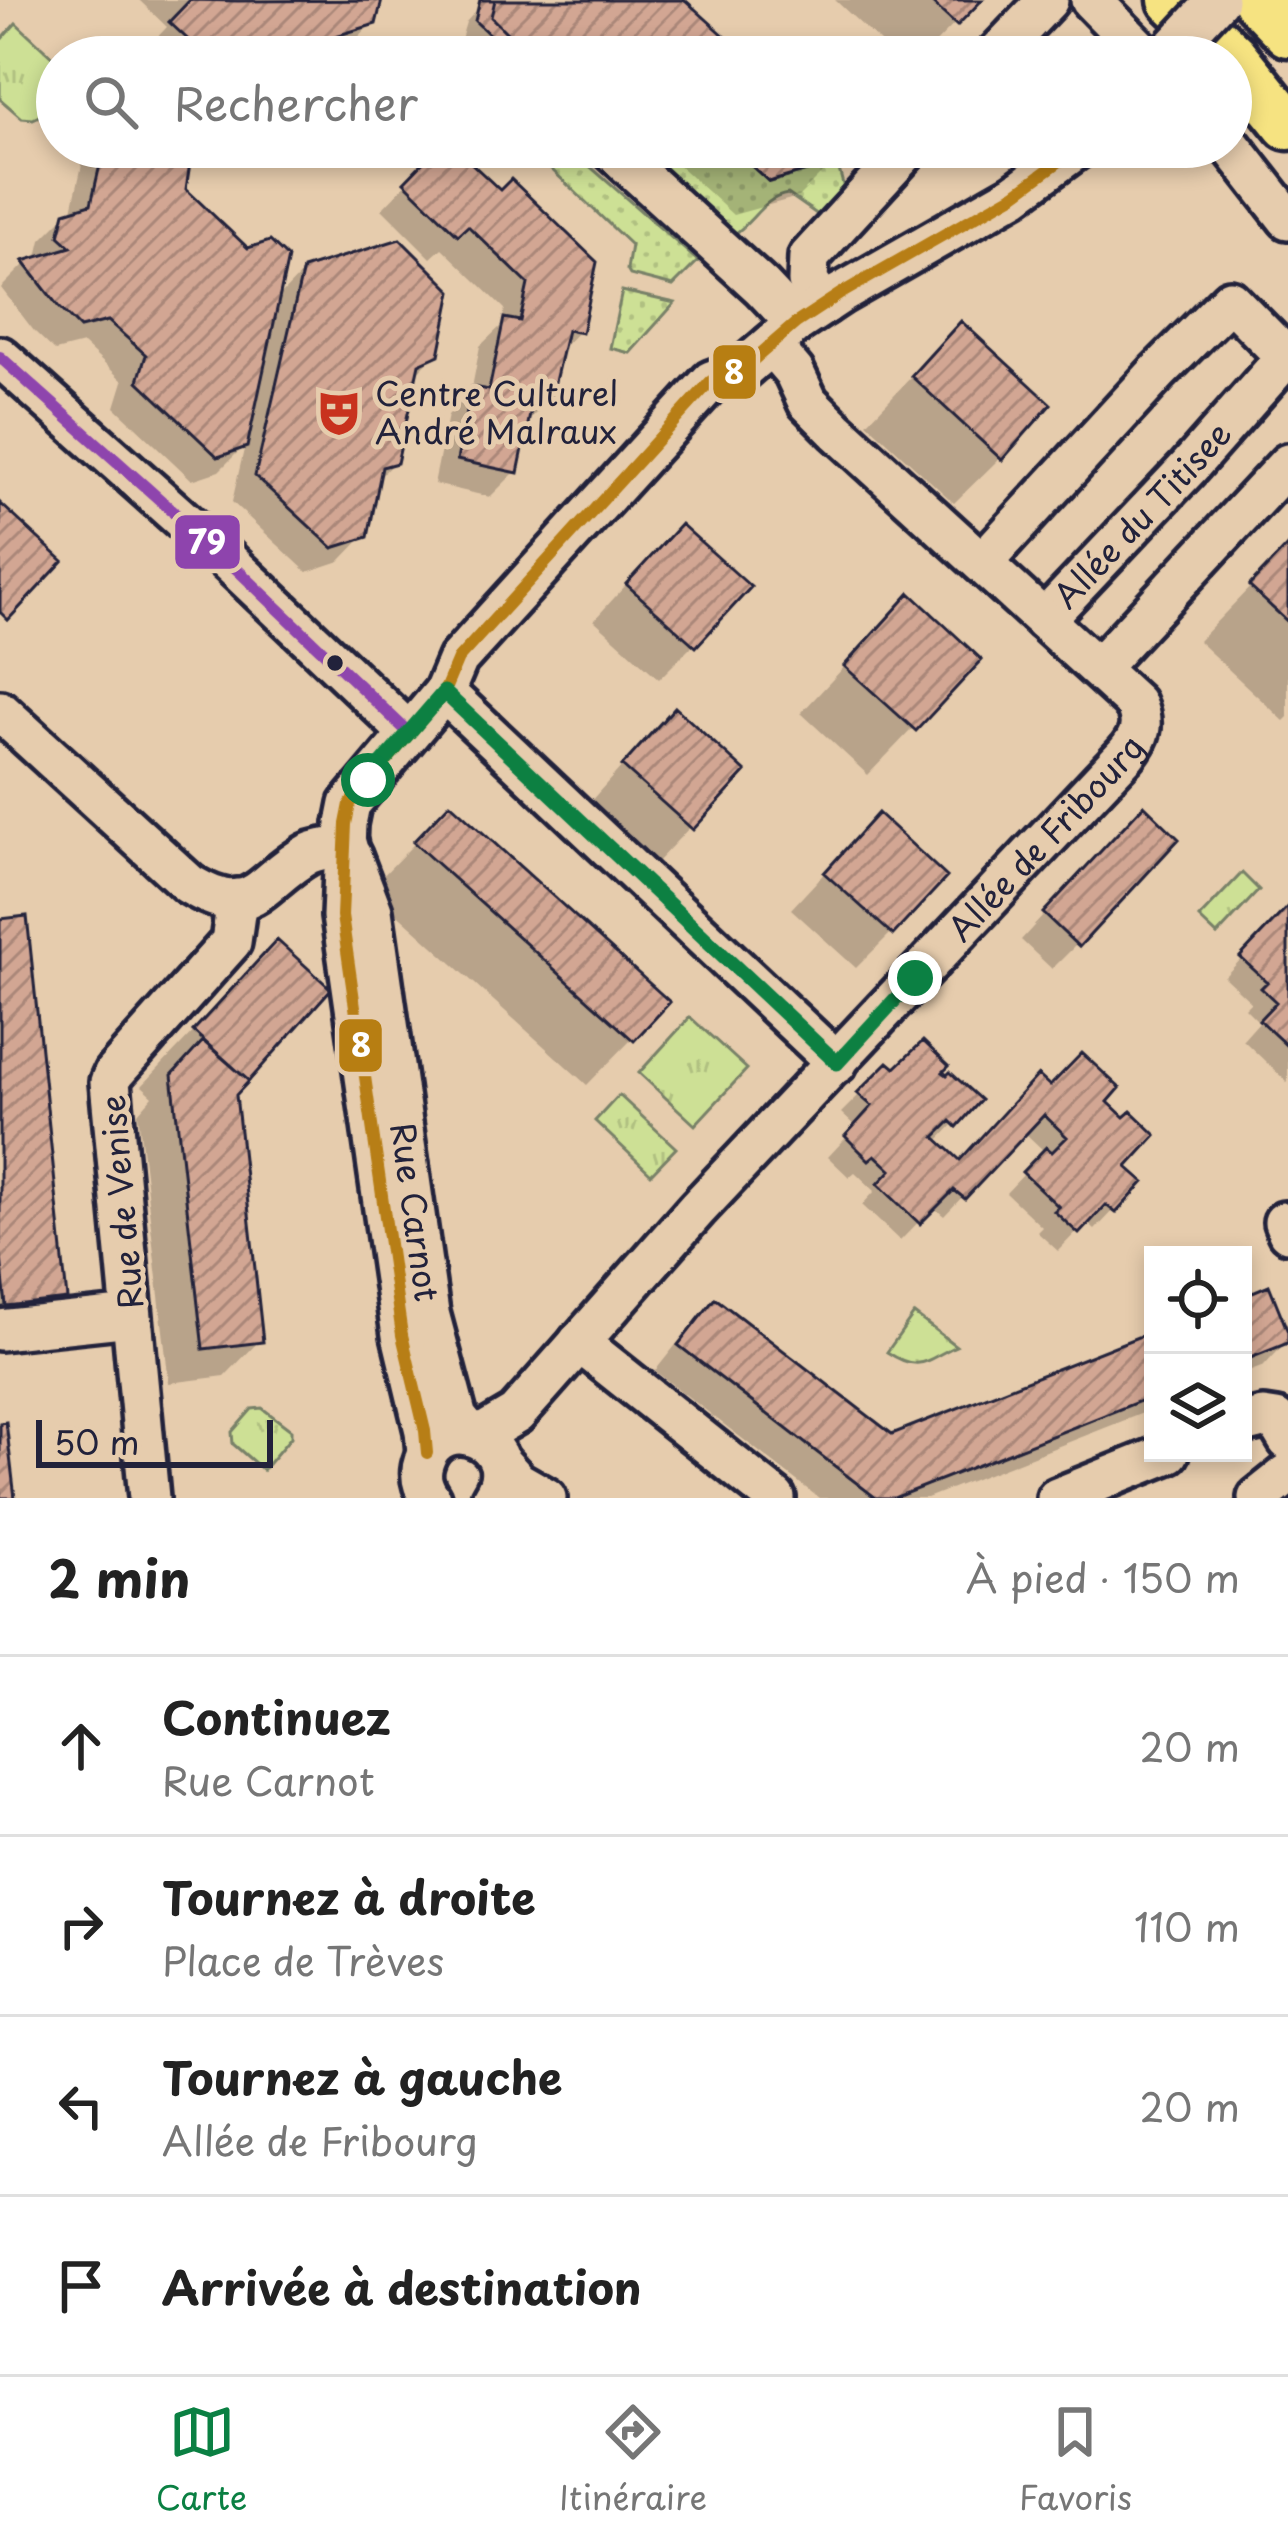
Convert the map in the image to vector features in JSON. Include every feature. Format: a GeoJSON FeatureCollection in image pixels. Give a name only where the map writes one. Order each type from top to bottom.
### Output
{"type":"FeatureCollection","features":[{"type":"Feature","properties":{"kind":"main road"},"geometry":{"type":"LineString","coordinates":[[1173,0],[1210,36]]}},
{"type":"Feature","properties":{"kind":"main road"},"geometry":{"type":"LineString","coordinates":[[1257,0],[1288,32]]}},
{"type":"Feature","properties":{"kind":"main road"},"geometry":{"type":"LineString","coordinates":[[1252,81],[1288,125]]}},
{"type":"Feature","properties":{"kind":"street"},"geometry":{"type":"LineString","coordinates":[[1014,36],[1048,0]]}},
{"type":"Feature","properties":{"kind":"street"},"geometry":{"type":"LineString","coordinates":[[1091,0],[1126,36]]}},
{"type":"Feature","properties":{"kind":"street"},"geometry":{"type":"LineString","coordinates":[[1185,36],[1217,0]]}},
{"type":"Feature","properties":{"kind":"street"},"geometry":{"type":"LineString","coordinates":[[632,168],[762,287],[784,335]]}},
{"type":"Feature","properties":{"kind":"street"},"geometry":{"type":"LineString","coordinates":[[784,335],[808,281],[809,257],[891,168]]}},
{"type":"Feature","properties":{"kind":"street"},"geometry":{"type":"LineString","coordinates":[[784,335],[1053,168]]}},
{"type":"Feature","properties":{"kind":"street"},"geometry":{"type":"LineString","coordinates":[[1248,168],[1288,219]]}},
{"type":"Feature","properties":{"kind":"street"},"geometry":{"type":"LineString","coordinates":[[982,563],[1230,300],[1287,356]]}},
{"type":"Feature","properties":{"kind":"street","name":"Allée de Fribourg"},"geometry":{"type":"LineString","coordinates":[[426,1472],[435,1443],[446,1437],[485,1458],[516,1414],[698,1209],[1138,740],[1142,725],[1136,704],[808,402],[784,335]]}},
{"type":"Feature","properties":{"kind":"street","name":"Rue Carnot"},"geometry":{"type":"LineString","coordinates":[[426,1472],[425,1431],[402,1335],[343,916],[350,804],[444,692],[478,676],[784,335]]}},
{"type":"Feature","properties":{"kind":"street","name":"Allée du Titisee"},"geometry":{"type":"LineString","coordinates":[[1044,620],[1287,356]]}},
{"type":"Feature","properties":{"kind":"street"},"geometry":{"type":"LineString","coordinates":[[0,358],[224,557],[409,733]]}},
{"type":"Feature","properties":{"kind":"street"},"geometry":{"type":"LineString","coordinates":[[1097,668],[1288,464]]}},
{"type":"Feature","properties":{"kind":"street"},"geometry":{"type":"LineString","coordinates":[[444,692],[837,1063]]}},
{"type":"Feature","properties":{"kind":"street"},"geometry":{"type":"LineString","coordinates":[[0,710],[189,884],[213,897],[254,896],[309,854],[346,846]]}},
{"type":"Feature","properties":{"kind":"street","name":"Rue Carnot"},"geometry":{"type":"LineString","coordinates":[[346,846],[372,911],[429,1312],[457,1418],[485,1458]]}},
{"type":"Feature","properties":{"kind":"street","name":"Rue de Venise"},"geometry":{"type":"LineString","coordinates":[[149,1498],[110,1082],[232,942],[237,899]]}},
{"type":"Feature","properties":{"kind":"street"},"geometry":{"type":"LineString","coordinates":[[0,1330],[131,1316]]}},
{"type":"Feature","properties":{"kind":"street"},"geometry":{"type":"LineString","coordinates":[[579,1342],[775,1498]]}},
{"type":"Feature","properties":{"kind":"street"},"geometry":{"type":"LineString","coordinates":[[1252,1421],[1276,1420],[1288,1440]]}},
{"type":"Feature","properties":{"kind":"street"},"geometry":{"type":"LineString","coordinates":[[485,1458],[546,1498]]}},
{"type":"Feature","properties":{"kind":"street"},"geometry":{"type":"LineString","coordinates":[[395,1498],[426,1472]]}},
{"type":"Feature","properties":{"kind":"street"},"geometry":{"type":"LineString","coordinates":[[1057,1498],[1154,1472]]}},
{"type":"Feature","properties":{"kind":"street"},"geometry":{"type":"LineString","coordinates":[[1258,1498],[1288,1474]]}},
{"type":"Feature","properties":{"kind":"green space"},"geometry":{"type":"Polygon","coordinates":[[[16,23],[36,42],[33,119],[22,118],[0,99],[0,41],[16,23]]]}},
{"type":"Feature","properties":{"kind":"green space"},"geometry":{"type":"Polygon","coordinates":[[[550,168],[592,168],[698,261],[673,286],[630,275],[631,245],[550,168]]]}},
{"type":"Feature","properties":{"kind":"green space"},"geometry":{"type":"Polygon","coordinates":[[[657,168],[754,168],[770,182],[817,168],[839,168],[844,188],[818,215],[788,194],[779,196],[733,235],[657,168]]]}},
{"type":"Feature","properties":{"kind":"green space"},"geometry":{"type":"Polygon","coordinates":[[[622,291],[675,303],[630,353],[610,348],[622,291]]]}},
{"type":"Feature","properties":{"kind":"green space"},"geometry":{"type":"Polygon","coordinates":[[[1242,873],[1259,890],[1217,935],[1199,918],[1242,873]]]}},
{"type":"Feature","properties":{"kind":"green space"},"geometry":{"type":"Polygon","coordinates":[[[690,1017],[747,1069],[695,1125],[639,1073],[690,1017]]]}},
{"type":"Feature","properties":{"kind":"green space"},"geometry":{"type":"Polygon","coordinates":[[[619,1095],[676,1148],[651,1174],[595,1121],[619,1095]]]}},
{"type":"Feature","properties":{"kind":"green space"},"geometry":{"type":"Polygon","coordinates":[[[914,1314],[956,1346],[914,1363],[887,1352],[914,1314]]]}},
{"type":"Feature","properties":{"kind":"green space"},"geometry":{"type":"Polygon","coordinates":[[[262,1408],[291,1430],[291,1437],[263,1470],[233,1444],[232,1432],[252,1409],[262,1408]]]}},
{"type":"Feature","properties":{"kind":"building"},"geometry":{"type":"Polygon","coordinates":[[[190,0],[382,0],[376,24],[336,36],[184,36],[169,22],[190,0]]]}},
{"type":"Feature","properties":{"kind":"building"},"geometry":{"type":"Polygon","coordinates":[[[480,0],[495,0],[491,17],[510,36],[491,36],[475,21],[480,0]]]}},
{"type":"Feature","properties":{"kind":"building"},"geometry":{"type":"Polygon","coordinates":[[[495,0],[685,0],[725,36],[510,36],[491,17],[495,0]]]}},
{"type":"Feature","properties":{"kind":"building"},"geometry":{"type":"Polygon","coordinates":[[[929,0],[982,0],[957,26],[929,0]]]}},
{"type":"Feature","properties":{"kind":"building"},"geometry":{"type":"Polygon","coordinates":[[[99,168],[189,168],[186,189],[248,248],[270,241],[288,258],[247,447],[218,457],[138,381],[146,355],[108,321],[80,328],[23,261],[71,247],[59,236],[65,212],[91,204],[99,168]]]}},
{"type":"Feature","properties":{"kind":"building"},"geometry":{"type":"Polygon","coordinates":[[[418,168],[476,168],[500,190],[511,179],[597,262],[582,333],[567,330],[550,403],[533,400],[518,473],[457,460],[472,387],[489,390],[504,318],[520,321],[528,284],[468,226],[458,235],[404,182],[418,168]]]}},
{"type":"Feature","properties":{"kind":"building"},"geometry":{"type":"Polygon","coordinates":[[[754,168],[817,168],[769,182],[754,168]]]}},
{"type":"Feature","properties":{"kind":"building","name":"Centre Culturel André Malraux"},"geometry":{"type":"Polygon","coordinates":[[[400,239],[452,291],[439,355],[419,364],[397,463],[382,467],[368,537],[333,548],[255,476],[303,269],[400,239]]]}},
{"type":"Feature","properties":{"kind":"building"},"geometry":{"type":"Polygon","coordinates":[[[961,321],[1051,404],[1002,460],[911,376],[961,321]]]}},
{"type":"Feature","properties":{"kind":"building"},"geometry":{"type":"Polygon","coordinates":[[[0,503],[63,561],[8,620],[0,612],[0,503]]]}},
{"type":"Feature","properties":{"kind":"building"},"geometry":{"type":"Polygon","coordinates":[[[681,524],[751,587],[696,647],[626,584],[681,524]]]}},
{"type":"Feature","properties":{"kind":"building"},"geometry":{"type":"Polygon","coordinates":[[[1288,545],[1288,622],[1249,586],[1288,545]]]}},
{"type":"Feature","properties":{"kind":"building"},"geometry":{"type":"Polygon","coordinates":[[[910,593],[982,660],[916,731],[844,666],[910,593]]]}},
{"type":"Feature","properties":{"kind":"building"},"geometry":{"type":"Polygon","coordinates":[[[675,707],[746,772],[693,830],[622,766],[675,707]]]}},
{"type":"Feature","properties":{"kind":"building"},"geometry":{"type":"Polygon","coordinates":[[[450,803],[670,1002],[634,1041],[413,842],[450,803]]]}},
{"type":"Feature","properties":{"kind":"building"},"geometry":{"type":"Polygon","coordinates":[[[1144,805],[1179,839],[1079,947],[1043,913],[1144,805]]]}},
{"type":"Feature","properties":{"kind":"building"},"geometry":{"type":"Polygon","coordinates":[[[878,813],[947,877],[893,935],[824,873],[878,813]]]}},
{"type":"Feature","properties":{"kind":"building"},"geometry":{"type":"Polygon","coordinates":[[[1288,906],[1288,1047],[1259,1020],[1276,1002],[1261,988],[1267,982],[1240,957],[1288,906]]]}},
{"type":"Feature","properties":{"kind":"building"},"geometry":{"type":"Polygon","coordinates":[[[27,916],[67,1299],[6,1306],[0,1247],[0,919],[27,916]]]}},
{"type":"Feature","properties":{"kind":"building"},"geometry":{"type":"Polygon","coordinates":[[[277,940],[331,989],[249,1081],[193,1031],[277,940]]]}},
{"type":"Feature","properties":{"kind":"building"},"geometry":{"type":"Polygon","coordinates":[[[203,1041],[249,1081],[236,1095],[263,1342],[203,1349],[172,1075],[203,1041]]]}},
{"type":"Feature","properties":{"kind":"building"},"geometry":{"type":"Polygon","coordinates":[[[923,1041],[949,1066],[943,1072],[950,1072],[981,1100],[957,1127],[951,1121],[935,1137],[960,1160],[1038,1075],[1050,1086],[1082,1053],[1120,1088],[1108,1102],[1124,1117],[1131,1111],[1156,1135],[1127,1167],[1144,1182],[1116,1213],[1106,1205],[1079,1234],[1022,1172],[1046,1147],[1052,1152],[1067,1137],[1044,1115],[965,1199],[954,1190],[920,1224],[878,1184],[891,1170],[875,1155],[869,1160],[845,1136],[872,1106],[857,1093],[888,1062],[895,1068],[923,1041]]]}},
{"type":"Feature","properties":{"kind":"building"},"geometry":{"type":"Polygon","coordinates":[[[1269,1285],[1288,1343],[1252,1357],[1252,1354],[1252,1292],[1269,1285]]]}},
{"type":"Feature","properties":{"kind":"building"},"geometry":{"type":"Polygon","coordinates":[[[715,1298],[892,1434],[1144,1335],[1144,1400],[894,1498],[876,1498],[678,1345],[715,1298]]]}},
{"type":"Feature","properties":{"kind":"building"},"geometry":{"type":"Polygon","coordinates":[[[6,1422],[15,1498],[0,1498],[0,1423],[6,1422]]]}},
{"type":"Feature","properties":{"kind":"transit line","name":"8"},"geometry":{"type":"LineString","coordinates":[[427,1453],[402,1335],[342,916],[350,804],[444,692],[458,659],[711,381],[743,369],[796,323],[840,294],[1015,194],[1050,168]]}},
{"type":"Feature","properties":{"kind":"transit line","name":"79"},"geometry":{"type":"LineString","coordinates":[[0,357],[224,557],[409,733]]}},
{"type":"Feature","properties":{"kind":"transit line"},"geometry":{"type":"LineString","coordinates":[[444,692],[837,1063]]}},
{"type":"Feature","properties":{"kind":"place","name":"Centre Culturel André Malraux"},"geometry":{"type":"Point","coordinates":[339,413]}},
{"type":"Feature","properties":{"kind":"route"},"geometry":{"type":"LineString","coordinates":[[368,780],[444,692],[837,1063],[915,978]]}}]}
